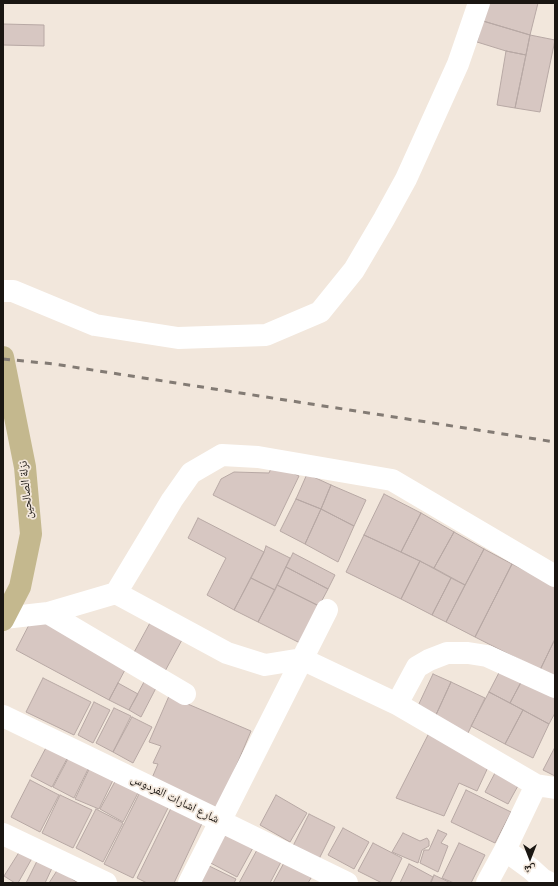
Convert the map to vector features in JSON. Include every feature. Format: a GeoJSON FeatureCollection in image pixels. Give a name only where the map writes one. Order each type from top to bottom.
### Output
{"type":"FeatureCollection","features":[{"type":"Feature","properties":{"kind":"main road","name":"نزلة الصالحين"},"geometry":{"type":"LineString","coordinates":[[3,357],[25,467],[31,534],[20,587],[3,619]]}},
{"type":"Feature","properties":{"kind":"street"},"geometry":{"type":"LineString","coordinates":[[3,291],[13,291],[95,325],[178,338],[266,335],[320,312],[354,270],[406,179],[458,64],[479,3]]}},
{"type":"Feature","properties":{"kind":"street"},"geometry":{"type":"LineString","coordinates":[[3,619],[48,613],[116,593],[172,500],[191,473],[222,455],[258,457],[392,480],[555,576]]}},
{"type":"Feature","properties":{"kind":"street"},"geometry":{"type":"LineString","coordinates":[[116,593],[227,653],[265,665],[302,659],[398,704],[546,787],[505,850],[487,883]]}},
{"type":"Feature","properties":{"kind":"street"},"geometry":{"type":"LineString","coordinates":[[189,883],[327,610]]}},
{"type":"Feature","properties":{"kind":"street"},"geometry":{"type":"LineString","coordinates":[[48,613],[185,694]]}},
{"type":"Feature","properties":{"kind":"street"},"geometry":{"type":"LineString","coordinates":[[398,704],[417,668],[447,652],[468,652],[487,656],[555,687]]}},
{"type":"Feature","properties":{"kind":"street","name":"شارع اشارات الفردوس"},"geometry":{"type":"LineString","coordinates":[[3,716],[347,883]]}},
{"type":"Feature","properties":{"kind":"street"},"geometry":{"type":"LineString","coordinates":[[3,834],[106,883]]}},
{"type":"Feature","properties":{"kind":"street"},"geometry":{"type":"LineString","coordinates":[[505,850],[542,879],[550,883]]}},
{"type":"Feature","properties":{"kind":"building"},"geometry":{"type":"Polygon","coordinates":[[[489,3],[538,3],[530,35],[483,21],[489,3]]]}},
{"type":"Feature","properties":{"kind":"building"},"geometry":{"type":"Polygon","coordinates":[[[483,21],[530,35],[526,55],[506,51],[477,42],[483,21]]]}},
{"type":"Feature","properties":{"kind":"building"},"geometry":{"type":"Polygon","coordinates":[[[3,24],[44,25],[44,46],[3,45],[3,24]]]}},
{"type":"Feature","properties":{"kind":"building"},"geometry":{"type":"Polygon","coordinates":[[[530,35],[555,40],[540,112],[515,108],[530,35]]]}},
{"type":"Feature","properties":{"kind":"building"},"geometry":{"type":"Polygon","coordinates":[[[506,51],[526,55],[515,108],[497,105],[506,51]]]}},
{"type":"Feature","properties":{"kind":"building"},"geometry":{"type":"Polygon","coordinates":[[[273,464],[299,476],[275,526],[213,495],[221,479],[234,472],[269,473],[273,464]]]}},
{"type":"Feature","properties":{"kind":"building"},"geometry":{"type":"Polygon","coordinates":[[[307,474],[331,485],[321,509],[296,499],[307,474]]]}},
{"type":"Feature","properties":{"kind":"building"},"geometry":{"type":"Polygon","coordinates":[[[331,485],[366,500],[354,526],[321,509],[331,485]]]}},
{"type":"Feature","properties":{"kind":"building"},"geometry":{"type":"Polygon","coordinates":[[[384,494],[421,513],[401,552],[364,535],[384,494]]]}},
{"type":"Feature","properties":{"kind":"building"},"geometry":{"type":"Polygon","coordinates":[[[296,499],[321,509],[305,544],[280,531],[296,499]]]}},
{"type":"Feature","properties":{"kind":"building"},"geometry":{"type":"Polygon","coordinates":[[[321,509],[354,526],[338,562],[305,544],[321,509]]]}},
{"type":"Feature","properties":{"kind":"building"},"geometry":{"type":"Polygon","coordinates":[[[421,513],[454,532],[434,568],[401,552],[421,513]]]}},
{"type":"Feature","properties":{"kind":"building"},"geometry":{"type":"Polygon","coordinates":[[[198,518],[264,552],[234,610],[207,595],[226,558],[188,538],[198,518]]]}},
{"type":"Feature","properties":{"kind":"building"},"geometry":{"type":"Polygon","coordinates":[[[454,532],[484,549],[465,585],[434,568],[454,532]]]}},
{"type":"Feature","properties":{"kind":"building"},"geometry":{"type":"Polygon","coordinates":[[[364,535],[420,561],[401,599],[346,572],[364,535]]]}},
{"type":"Feature","properties":{"kind":"building"},"geometry":{"type":"Polygon","coordinates":[[[266,546],[290,558],[275,590],[251,578],[266,546]]]}},
{"type":"Feature","properties":{"kind":"building"},"geometry":{"type":"Polygon","coordinates":[[[484,549],[512,564],[475,637],[446,622],[484,549]]]}},
{"type":"Feature","properties":{"kind":"building"},"geometry":{"type":"Polygon","coordinates":[[[293,553],[335,575],[328,589],[286,567],[293,553]]]}},
{"type":"Feature","properties":{"kind":"building"},"geometry":{"type":"Polygon","coordinates":[[[420,561],[451,578],[432,615],[401,599],[420,561]]]}},
{"type":"Feature","properties":{"kind":"building"},"geometry":{"type":"Polygon","coordinates":[[[512,564],[555,585],[555,639],[540,670],[475,637],[512,564]]]}},
{"type":"Feature","properties":{"kind":"building"},"geometry":{"type":"Polygon","coordinates":[[[286,567],[328,589],[319,606],[277,585],[286,567]]]}},
{"type":"Feature","properties":{"kind":"building"},"geometry":{"type":"Polygon","coordinates":[[[251,578],[275,590],[258,622],[234,610],[251,578]]]}},
{"type":"Feature","properties":{"kind":"building"},"geometry":{"type":"Polygon","coordinates":[[[451,578],[465,585],[446,622],[432,615],[451,578]]]}},
{"type":"Feature","properties":{"kind":"building"},"geometry":{"type":"Polygon","coordinates":[[[277,585],[319,606],[300,643],[258,622],[277,585]]]}},
{"type":"Feature","properties":{"kind":"building"},"geometry":{"type":"Polygon","coordinates":[[[33,617],[127,666],[109,700],[16,650],[33,617]]]}},
{"type":"Feature","properties":{"kind":"building"},"geometry":{"type":"Polygon","coordinates":[[[151,621],[183,638],[164,673],[132,656],[151,621]]]}},
{"type":"Feature","properties":{"kind":"building"},"geometry":{"type":"Polygon","coordinates":[[[555,639],[555,677],[540,670],[555,639]]]}},
{"type":"Feature","properties":{"kind":"building"},"geometry":{"type":"Polygon","coordinates":[[[507,657],[528,669],[510,703],[489,692],[507,657]]]}},
{"type":"Feature","properties":{"kind":"building"},"geometry":{"type":"Polygon","coordinates":[[[528,669],[555,682],[555,713],[549,724],[510,703],[528,669]]]}},
{"type":"Feature","properties":{"kind":"building"},"geometry":{"type":"Polygon","coordinates":[[[433,674],[451,682],[435,717],[417,708],[433,674]]]}},
{"type":"Feature","properties":{"kind":"building"},"geometry":{"type":"Polygon","coordinates":[[[43,678],[91,702],[74,735],[26,712],[43,678]]]}},
{"type":"Feature","properties":{"kind":"building"},"geometry":{"type":"Polygon","coordinates":[[[144,682],[156,688],[141,717],[129,710],[144,682]]]}},
{"type":"Feature","properties":{"kind":"building"},"geometry":{"type":"Polygon","coordinates":[[[451,682],[485,698],[468,733],[435,717],[451,682]]]}},
{"type":"Feature","properties":{"kind":"building"},"geometry":{"type":"Polygon","coordinates":[[[118,683],[138,694],[129,710],[109,700],[118,683]]]}},
{"type":"Feature","properties":{"kind":"building"},"geometry":{"type":"Polygon","coordinates":[[[489,692],[523,710],[505,744],[471,726],[489,692]]]}},
{"type":"Feature","properties":{"kind":"building"},"geometry":{"type":"Polygon","coordinates":[[[169,696],[251,731],[216,814],[149,785],[158,764],[153,763],[161,746],[149,742],[169,696]]]}},
{"type":"Feature","properties":{"kind":"building"},"geometry":{"type":"Polygon","coordinates":[[[94,702],[110,710],[93,743],[78,735],[94,702]]]}},
{"type":"Feature","properties":{"kind":"building"},"geometry":{"type":"Polygon","coordinates":[[[114,708],[131,716],[113,752],[96,743],[114,708]]]}},
{"type":"Feature","properties":{"kind":"building"},"geometry":{"type":"Polygon","coordinates":[[[523,710],[549,724],[533,758],[505,744],[523,710]]]}},
{"type":"Feature","properties":{"kind":"building"},"geometry":{"type":"Polygon","coordinates":[[[132,717],[152,727],[133,763],[113,752],[132,717]]]}},
{"type":"Feature","properties":{"kind":"building"},"geometry":{"type":"Polygon","coordinates":[[[430,731],[490,763],[477,791],[459,783],[444,816],[396,798],[430,731]]]}},
{"type":"Feature","properties":{"kind":"building"},"geometry":{"type":"Polygon","coordinates":[[[49,742],[70,753],[52,787],[31,776],[49,742]]]}},
{"type":"Feature","properties":{"kind":"building"},"geometry":{"type":"Polygon","coordinates":[[[555,747],[555,776],[543,770],[555,747]]]}},
{"type":"Feature","properties":{"kind":"building"},"geometry":{"type":"Polygon","coordinates":[[[70,755],[90,765],[74,798],[53,787],[70,755]]]}},
{"type":"Feature","properties":{"kind":"building"},"geometry":{"type":"Polygon","coordinates":[[[91,765],[115,776],[99,809],[75,799],[91,765]]]}},
{"type":"Feature","properties":{"kind":"building"},"geometry":{"type":"Polygon","coordinates":[[[496,771],[519,784],[508,804],[485,792],[496,771]]]}},
{"type":"Feature","properties":{"kind":"building"},"geometry":{"type":"Polygon","coordinates":[[[118,776],[140,789],[123,822],[100,809],[118,776]]]}},
{"type":"Feature","properties":{"kind":"building"},"geometry":{"type":"Polygon","coordinates":[[[30,780],[59,795],[40,832],[11,817],[30,780]]]}},
{"type":"Feature","properties":{"kind":"building"},"geometry":{"type":"Polygon","coordinates":[[[142,788],[171,802],[133,878],[104,864],[142,788]]]}},
{"type":"Feature","properties":{"kind":"building"},"geometry":{"type":"Polygon","coordinates":[[[466,790],[511,812],[495,843],[451,822],[466,790]]]}},
{"type":"Feature","properties":{"kind":"building"},"geometry":{"type":"Polygon","coordinates":[[[60,795],[92,810],[73,848],[42,833],[60,795]]]}},
{"type":"Feature","properties":{"kind":"building"},"geometry":{"type":"Polygon","coordinates":[[[276,795],[307,813],[290,842],[260,825],[276,795]]]}},
{"type":"Feature","properties":{"kind":"building"},"geometry":{"type":"Polygon","coordinates":[[[174,802],[205,817],[174,883],[147,883],[137,878],[174,802]]]}},
{"type":"Feature","properties":{"kind":"building"},"geometry":{"type":"Polygon","coordinates":[[[96,809],[123,823],[103,862],[76,848],[96,809]]]}},
{"type":"Feature","properties":{"kind":"building"},"geometry":{"type":"Polygon","coordinates":[[[309,814],[335,827],[319,859],[293,846],[309,814]]]}},
{"type":"Feature","properties":{"kind":"building"},"geometry":{"type":"Polygon","coordinates":[[[343,828],[369,842],[354,869],[328,855],[343,828]]]}},
{"type":"Feature","properties":{"kind":"building"},"geometry":{"type":"Polygon","coordinates":[[[222,829],[254,846],[237,877],[205,860],[222,829]]]}},
{"type":"Feature","properties":{"kind":"building"},"geometry":{"type":"Polygon","coordinates":[[[438,830],[447,834],[441,843],[448,846],[438,872],[420,863],[424,850],[429,850],[438,830]]]}},
{"type":"Feature","properties":{"kind":"building"},"geometry":{"type":"Polygon","coordinates":[[[403,833],[420,841],[427,838],[429,841],[429,846],[422,850],[418,863],[392,852],[403,833]]]}},
{"type":"Feature","properties":{"kind":"building"},"geometry":{"type":"Polygon","coordinates":[[[373,843],[402,858],[390,883],[382,883],[358,871],[373,843]]]}},
{"type":"Feature","properties":{"kind":"building"},"geometry":{"type":"Polygon","coordinates":[[[459,843],[485,855],[471,883],[454,883],[442,878],[459,843]]]}},
{"type":"Feature","properties":{"kind":"building"},"geometry":{"type":"Polygon","coordinates":[[[23,846],[35,853],[18,883],[15,883],[4,876],[23,846]]]}},
{"type":"Feature","properties":{"kind":"building"},"geometry":{"type":"Polygon","coordinates":[[[258,848],[282,860],[270,883],[239,883],[258,848]]]}},
{"type":"Feature","properties":{"kind":"building"},"geometry":{"type":"Polygon","coordinates":[[[38,859],[53,866],[45,883],[26,883],[38,859]]]}},
{"type":"Feature","properties":{"kind":"building"},"geometry":{"type":"Polygon","coordinates":[[[286,859],[314,873],[308,883],[273,883],[286,859]]]}},
{"type":"Feature","properties":{"kind":"building"},"geometry":{"type":"Polygon","coordinates":[[[205,864],[236,879],[234,883],[196,883],[205,864]]]}},
{"type":"Feature","properties":{"kind":"building"},"geometry":{"type":"Polygon","coordinates":[[[409,864],[433,877],[430,883],[400,883],[409,864]]]}},
{"type":"Feature","properties":{"kind":"building"},"geometry":{"type":"Polygon","coordinates":[[[58,869],[78,883],[49,883],[58,869]]]}},
{"type":"Feature","properties":{"kind":"building"},"geometry":{"type":"Polygon","coordinates":[[[434,875],[451,883],[431,883],[434,875]]]}},
{"type":"Feature","properties":{"kind":"railway"},"geometry":{"type":"LineString","coordinates":[[3,359],[54,364],[555,442]]}}]}
